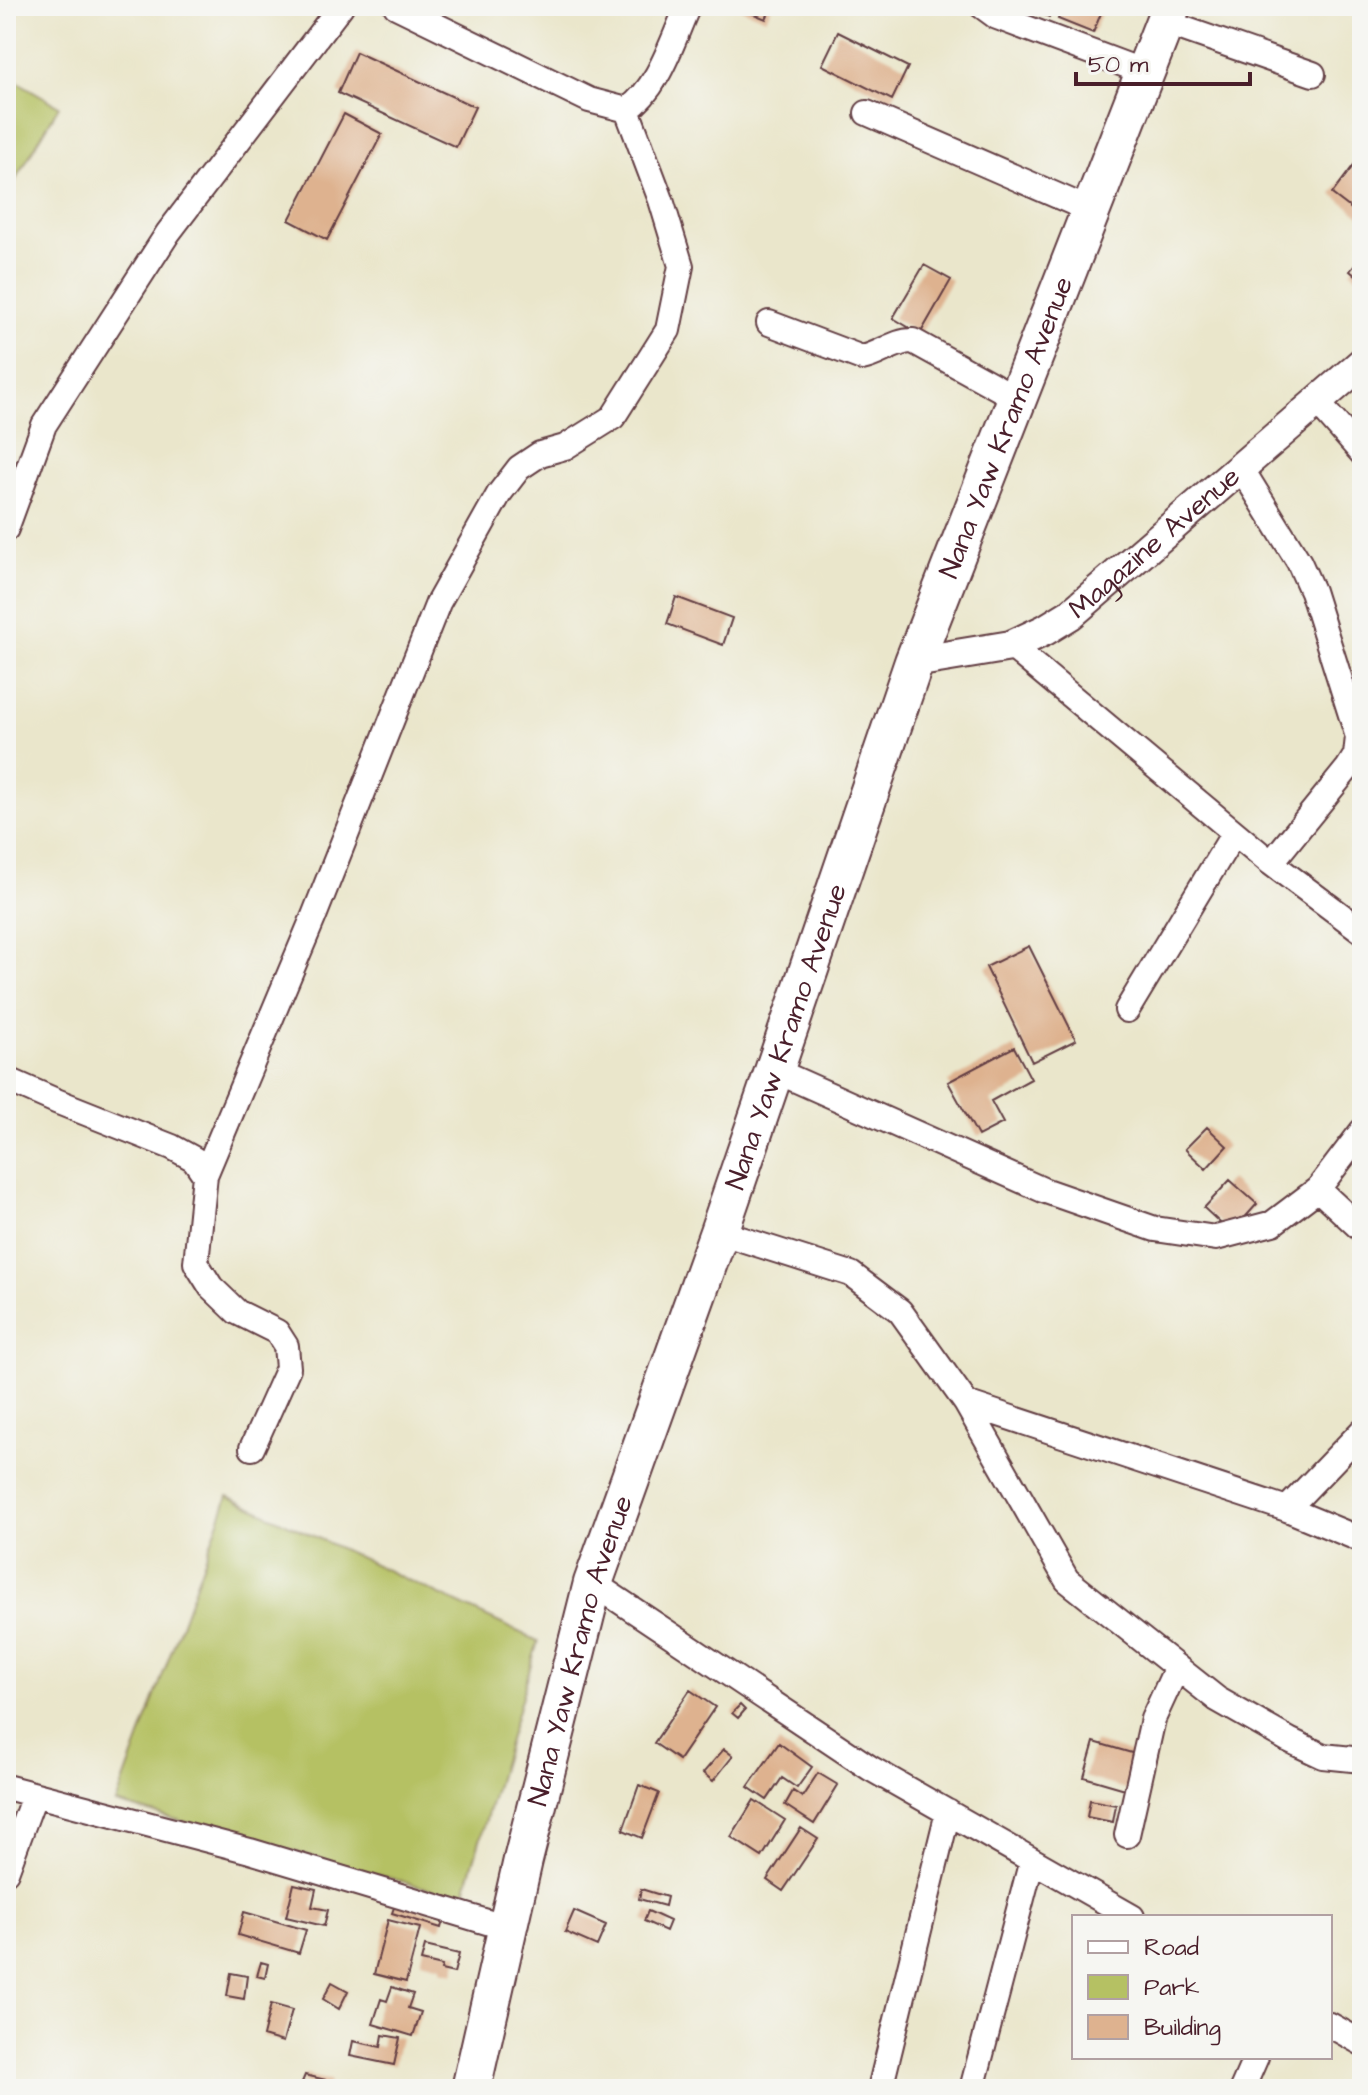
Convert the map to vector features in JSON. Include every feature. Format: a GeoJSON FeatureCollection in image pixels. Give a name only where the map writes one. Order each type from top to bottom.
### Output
{"type":"FeatureCollection","features":[{"type":"Feature","properties":{"kind":"main road","name":"Nana Yaw Kramo Avenue"},"geometry":{"type":"LineString","coordinates":[[471,2089],[507,1928],[593,1583],[719,1232],[914,662],[1168,14]]}},
{"type":"Feature","properties":{"kind":"street"},"geometry":{"type":"LineString","coordinates":[[6,529],[44,425],[168,233],[341,6]]}},
{"type":"Feature","properties":{"kind":"street"},"geometry":{"type":"LineString","coordinates":[[396,6],[589,100],[627,110],[639,102],[649,89],[688,6]]}},
{"type":"Feature","properties":{"kind":"street"},"geometry":{"type":"LineString","coordinates":[[982,6],[997,17],[1144,72]]}},
{"type":"Feature","properties":{"kind":"street"},"geometry":{"type":"LineString","coordinates":[[1168,14],[1313,74]]}},
{"type":"Feature","properties":{"kind":"street"},"geometry":{"type":"LineString","coordinates":[[252,1448],[288,1368],[286,1346],[277,1332],[237,1312],[211,1287],[196,1263],[205,1175],[320,902],[438,603],[499,494],[519,468],[540,454],[565,447],[613,417],[668,330],[681,266],[661,200],[627,110]]}},
{"type":"Feature","properties":{"kind":"street"},"geometry":{"type":"LineString","coordinates":[[867,113],[1090,210]]}},
{"type":"Feature","properties":{"kind":"street"},"geometry":{"type":"LineString","coordinates":[[769,323],[862,358],[903,340],[913,341],[1018,399]]}},
{"type":"Feature","properties":{"kind":"street","name":"Magazine Avenue"},"geometry":{"type":"LineString","coordinates":[[914,662],[1011,646],[1071,614],[1362,363]]}},
{"type":"Feature","properties":{"kind":"street"},"geometry":{"type":"LineString","coordinates":[[1317,402],[1362,453]]}},
{"type":"Feature","properties":{"kind":"street"},"geometry":{"type":"LineString","coordinates":[[1241,468],[1294,553],[1312,591],[1358,737],[1356,755],[1348,768],[1271,863]]}},
{"type":"Feature","properties":{"kind":"street"},"geometry":{"type":"LineString","coordinates":[[1011,646],[1234,833],[1362,931]]}},
{"type":"Feature","properties":{"kind":"street"},"geometry":{"type":"LineString","coordinates":[[1127,1010],[1234,833]]}},
{"type":"Feature","properties":{"kind":"street"},"geometry":{"type":"LineString","coordinates":[[774,1070],[1043,1190],[1155,1229],[1216,1238],[1273,1223],[1318,1189],[1362,1131]]}},
{"type":"Feature","properties":{"kind":"street"},"geometry":{"type":"LineString","coordinates":[[6,1079],[172,1147],[194,1159],[205,1175]]}},
{"type":"Feature","properties":{"kind":"street"},"geometry":{"type":"LineString","coordinates":[[1318,1189],[1362,1230]]}},
{"type":"Feature","properties":{"kind":"street"},"geometry":{"type":"LineString","coordinates":[[719,1232],[851,1274],[900,1311],[966,1403],[1067,1580],[1217,1699],[1323,1756],[1362,1760]]}},
{"type":"Feature","properties":{"kind":"street"},"geometry":{"type":"LineString","coordinates":[[966,1403],[1287,1509],[1362,1540]]}},
{"type":"Feature","properties":{"kind":"street"},"geometry":{"type":"LineString","coordinates":[[1287,1509],[1362,1431]]}},
{"type":"Feature","properties":{"kind":"street"},"geometry":{"type":"LineString","coordinates":[[593,1583],[870,1768],[1128,1915]]}},
{"type":"Feature","properties":{"kind":"street"},"geometry":{"type":"LineString","coordinates":[[1127,1835],[1153,1719],[1177,1667]]}},
{"type":"Feature","properties":{"kind":"street"},"geometry":{"type":"LineString","coordinates":[[6,1787],[250,1851],[507,1928]]}},
{"type":"Feature","properties":{"kind":"street"},"geometry":{"type":"LineString","coordinates":[[6,1872],[34,1796]]}},
{"type":"Feature","properties":{"kind":"street"},"geometry":{"type":"LineString","coordinates":[[880,2089],[948,1812]]}},
{"type":"Feature","properties":{"kind":"street"},"geometry":{"type":"LineString","coordinates":[[972,2089],[1032,1860]]}},
{"type":"Feature","properties":{"kind":"street"},"geometry":{"type":"LineString","coordinates":[[1332,2026],[1362,2043]]}},
{"type":"Feature","properties":{"kind":"street"},"geometry":{"type":"LineString","coordinates":[[1242,2089],[1255,2059]]}},
{"type":"Feature","properties":{"kind":"green space"},"geometry":{"type":"Polygon","coordinates":[[[6,75],[59,106],[6,196],[6,75]]]}},
{"type":"Feature","properties":{"kind":"green space"},"geometry":{"type":"Polygon","coordinates":[[[228,1496],[538,1641],[463,1898],[116,1803],[228,1496]]]}},
{"type":"Feature","properties":{"kind":"building"},"geometry":{"type":"Polygon","coordinates":[[[734,6],[772,6],[766,19],[734,6]]]}},
{"type":"Feature","properties":{"kind":"building"},"geometry":{"type":"Polygon","coordinates":[[[1025,6],[1054,6],[1049,17],[1025,6]]]}},
{"type":"Feature","properties":{"kind":"building"},"geometry":{"type":"Polygon","coordinates":[[[1063,6],[1104,6],[1093,33],[1058,19],[1063,6]]]}},
{"type":"Feature","properties":{"kind":"building"},"geometry":{"type":"Polygon","coordinates":[[[838,32],[908,67],[892,100],[822,65],[838,32]]]}},
{"type":"Feature","properties":{"kind":"building"},"geometry":{"type":"Polygon","coordinates":[[[356,52],[475,107],[456,147],[338,93],[356,52]]]}},
{"type":"Feature","properties":{"kind":"building"},"geometry":{"type":"Polygon","coordinates":[[[344,114],[382,134],[327,240],[289,220],[344,114]]]}},
{"type":"Feature","properties":{"kind":"building"},"geometry":{"type":"Polygon","coordinates":[[[1362,154],[1362,217],[1332,194],[1362,154]]]}},
{"type":"Feature","properties":{"kind":"building"},"geometry":{"type":"Polygon","coordinates":[[[1362,256],[1362,281],[1350,271],[1362,256]]]}},
{"type":"Feature","properties":{"kind":"building"},"geometry":{"type":"Polygon","coordinates":[[[924,265],[951,280],[920,334],[893,318],[924,265]]]}},
{"type":"Feature","properties":{"kind":"building"},"geometry":{"type":"Polygon","coordinates":[[[676,597],[732,618],[723,645],[667,624],[676,597]]]}},
{"type":"Feature","properties":{"kind":"building"},"geometry":{"type":"Polygon","coordinates":[[[1029,946],[1076,1040],[1032,1062],[986,967],[1029,946]]]}},
{"type":"Feature","properties":{"kind":"building"},"geometry":{"type":"Polygon","coordinates":[[[1014,1047],[1031,1079],[991,1101],[1003,1123],[978,1136],[948,1082],[1014,1047]]]}},
{"type":"Feature","properties":{"kind":"building"},"geometry":{"type":"Polygon","coordinates":[[[1207,1127],[1227,1146],[1206,1169],[1185,1149],[1207,1127]]]}},
{"type":"Feature","properties":{"kind":"building"},"geometry":{"type":"Polygon","coordinates":[[[1230,1180],[1257,1204],[1231,1233],[1204,1208],[1230,1180]]]}},
{"type":"Feature","properties":{"kind":"building"},"geometry":{"type":"Polygon","coordinates":[[[690,1690],[715,1707],[679,1760],[654,1743],[690,1690]]]}},
{"type":"Feature","properties":{"kind":"building"},"geometry":{"type":"Polygon","coordinates":[[[740,1705],[745,1710],[738,1718],[732,1713],[740,1705]]]}},
{"type":"Feature","properties":{"kind":"building"},"geometry":{"type":"Polygon","coordinates":[[[1094,1742],[1142,1756],[1132,1791],[1084,1777],[1094,1742]]]}},
{"type":"Feature","properties":{"kind":"building"},"geometry":{"type":"Polygon","coordinates":[[[779,1743],[812,1767],[797,1788],[782,1778],[767,1800],[748,1787],[779,1743]]]}},
{"type":"Feature","properties":{"kind":"building"},"geometry":{"type":"Polygon","coordinates":[[[724,1749],[733,1756],[713,1781],[703,1773],[724,1749]]]}},
{"type":"Feature","properties":{"kind":"building"},"geometry":{"type":"Polygon","coordinates":[[[818,1773],[838,1785],[814,1824],[785,1805],[793,1791],[802,1797],[818,1773]]]}},
{"type":"Feature","properties":{"kind":"building"},"geometry":{"type":"Polygon","coordinates":[[[639,1785],[659,1793],[642,1838],[623,1830],[639,1785]]]}},
{"type":"Feature","properties":{"kind":"building"},"geometry":{"type":"Polygon","coordinates":[[[754,1800],[785,1820],[762,1857],[731,1837],[754,1800]]]}},
{"type":"Feature","properties":{"kind":"building"},"geometry":{"type":"Polygon","coordinates":[[[1090,1800],[1116,1805],[1113,1822],[1087,1817],[1090,1800]]]}},
{"type":"Feature","properties":{"kind":"building"},"geometry":{"type":"Polygon","coordinates":[[[801,1828],[818,1839],[783,1891],[767,1880],[801,1828]]]}},
{"type":"Feature","properties":{"kind":"building"},"geometry":{"type":"Polygon","coordinates":[[[294,1884],[316,1889],[312,1907],[328,1910],[324,1926],[286,1917],[294,1884]]]}},
{"type":"Feature","properties":{"kind":"building"},"geometry":{"type":"Polygon","coordinates":[[[641,1889],[667,1897],[665,1906],[639,1899],[641,1889]]]}},
{"type":"Feature","properties":{"kind":"building"},"geometry":{"type":"Polygon","coordinates":[[[396,1902],[444,1917],[441,1928],[392,1913],[396,1902]]]}},
{"type":"Feature","properties":{"kind":"building"},"geometry":{"type":"Polygon","coordinates":[[[574,1911],[606,1925],[597,1946],[565,1932],[574,1911]]]}},
{"type":"Feature","properties":{"kind":"building"},"geometry":{"type":"Polygon","coordinates":[[[648,1911],[670,1921],[666,1931],[644,1921],[648,1911]]]}},
{"type":"Feature","properties":{"kind":"building"},"geometry":{"type":"Polygon","coordinates":[[[244,1912],[306,1930],[299,1953],[238,1935],[244,1912]]]}},
{"type":"Feature","properties":{"kind":"building"},"geometry":{"type":"Polygon","coordinates":[[[388,1920],[420,1928],[406,1982],[374,1974],[388,1920]]]}},
{"type":"Feature","properties":{"kind":"building"},"geometry":{"type":"Polygon","coordinates":[[[425,1946],[459,1954],[454,1973],[441,1970],[442,1966],[421,1961],[425,1946]]]}},
{"type":"Feature","properties":{"kind":"building"},"geometry":{"type":"Polygon","coordinates":[[[261,1962],[268,1964],[265,1978],[257,1976],[261,1962]]]}},
{"type":"Feature","properties":{"kind":"building"},"geometry":{"type":"Polygon","coordinates":[[[231,1973],[247,1976],[244,1999],[227,1996],[231,1973]]]}},
{"type":"Feature","properties":{"kind":"building"},"geometry":{"type":"Polygon","coordinates":[[[332,1982],[348,1991],[339,2009],[323,1999],[332,1982]]]}},
{"type":"Feature","properties":{"kind":"building"},"geometry":{"type":"Polygon","coordinates":[[[392,1987],[413,1994],[408,2008],[421,2012],[413,2036],[373,2024],[381,1999],[387,2001],[392,1987]]]}},
{"type":"Feature","properties":{"kind":"building"},"geometry":{"type":"Polygon","coordinates":[[[271,2004],[292,2010],[283,2042],[263,2036],[271,2004]]]}},
{"type":"Feature","properties":{"kind":"building"},"geometry":{"type":"Polygon","coordinates":[[[383,2035],[400,2038],[394,2065],[350,2056],[353,2041],[381,2047],[383,2035]]]}},
{"type":"Feature","properties":{"kind":"building"},"geometry":{"type":"Polygon","coordinates":[[[305,2075],[330,2081],[328,2089],[302,2082],[305,2075]]]}}]}
